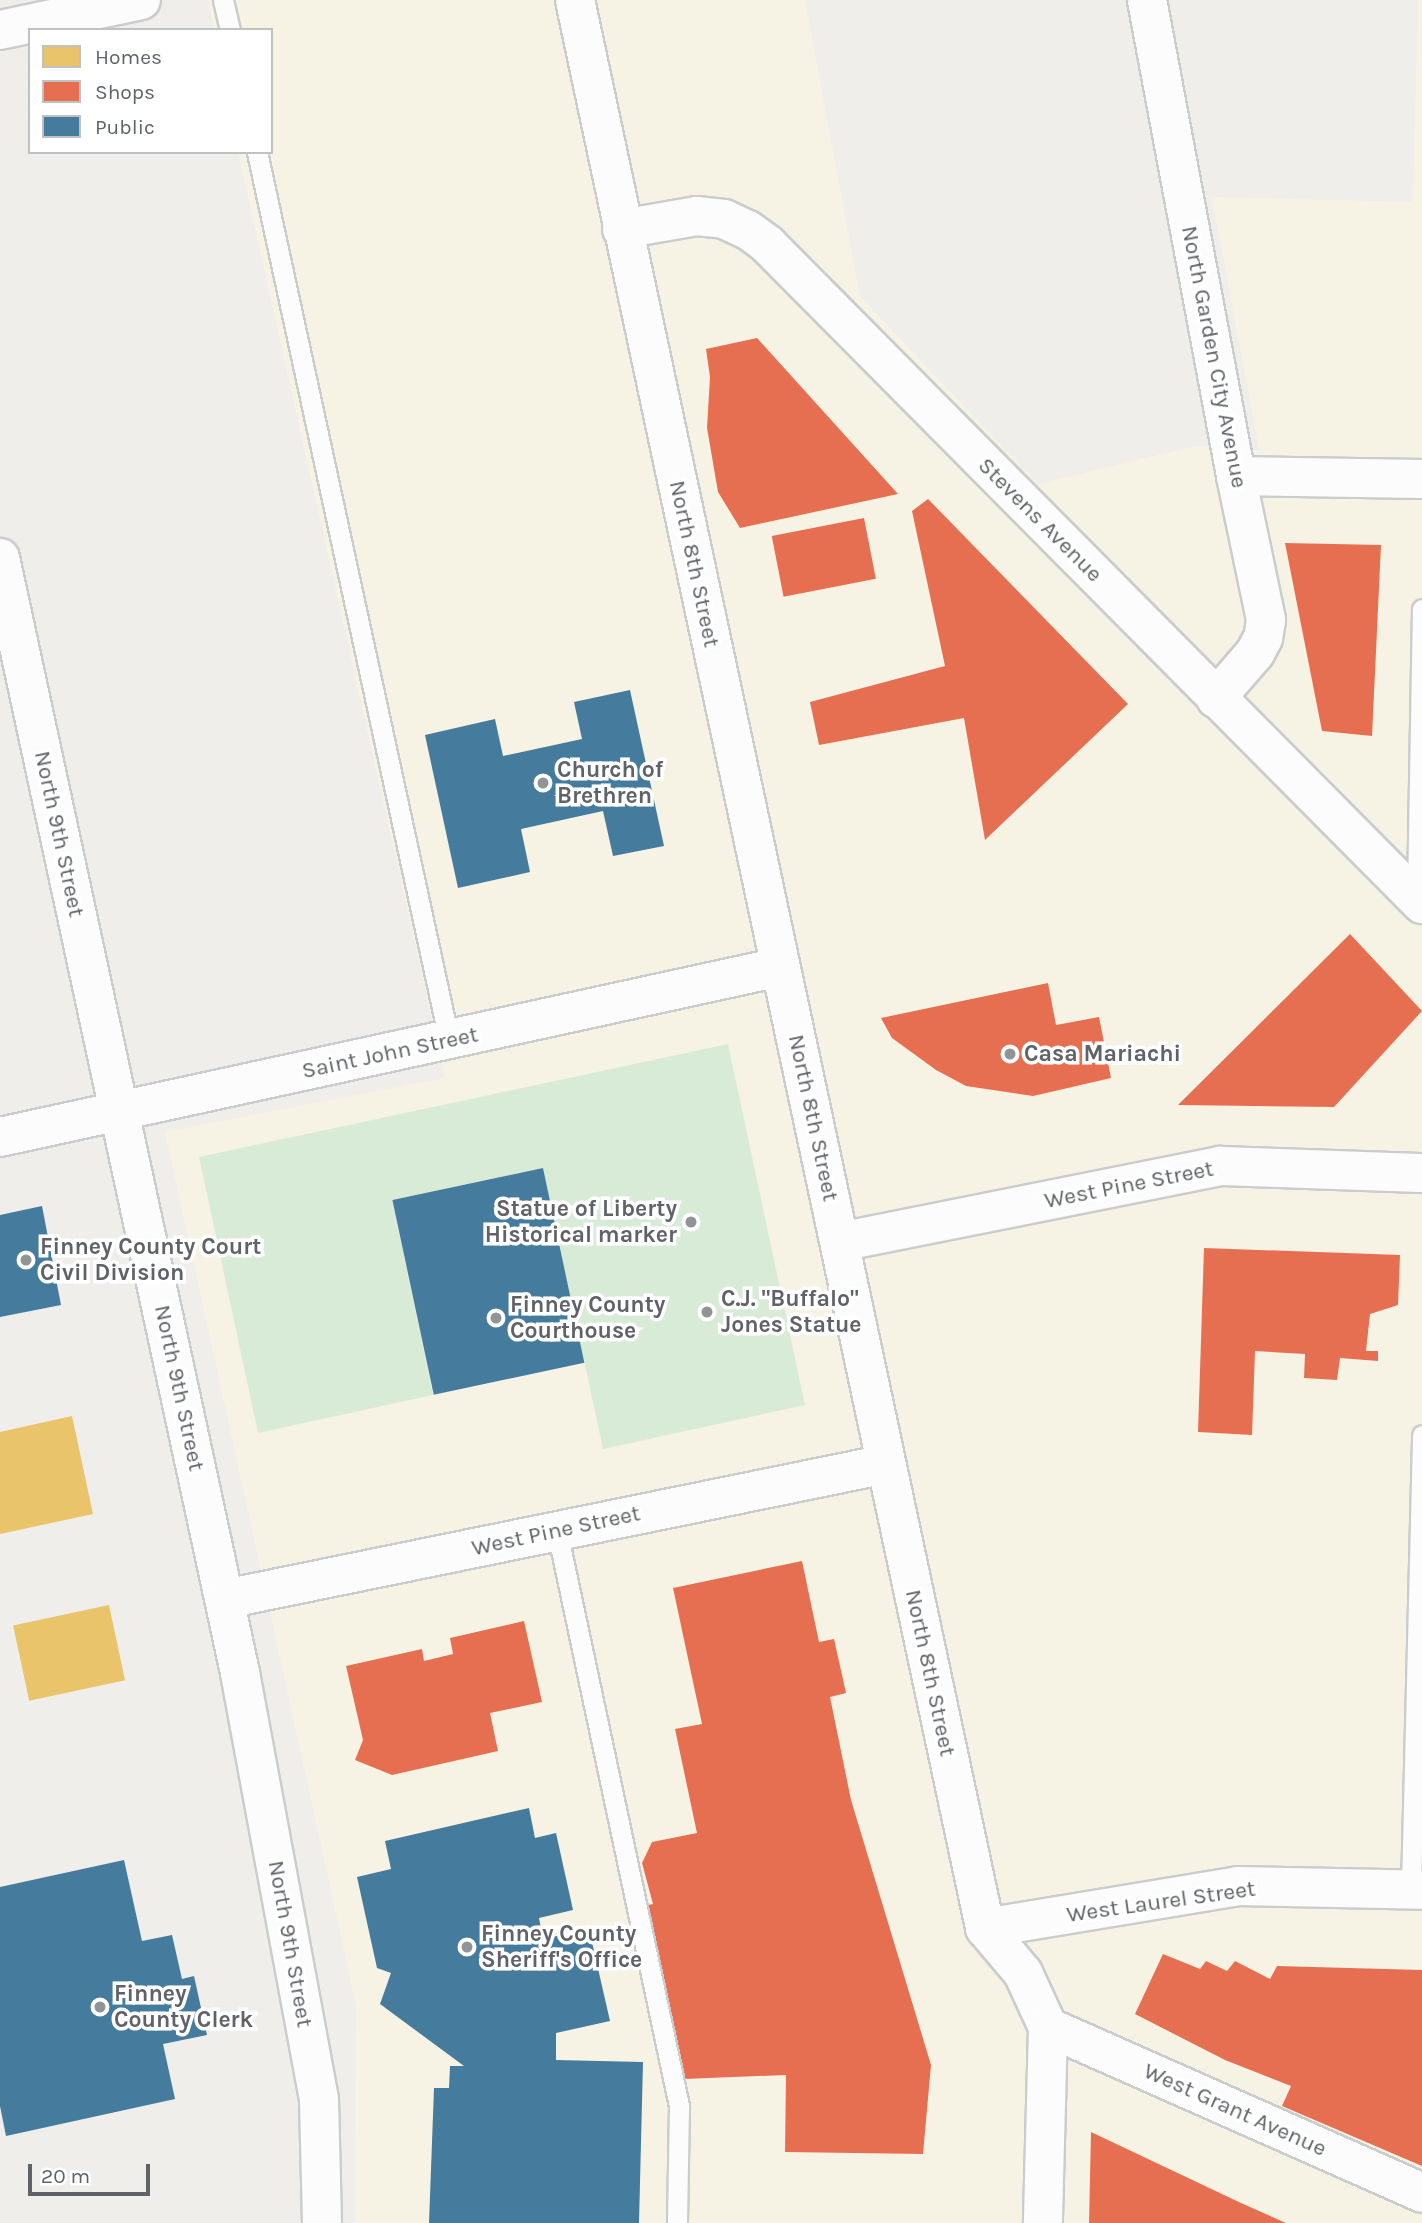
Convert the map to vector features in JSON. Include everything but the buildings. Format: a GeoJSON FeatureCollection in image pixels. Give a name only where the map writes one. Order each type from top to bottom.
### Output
{"type":"FeatureCollection","features":[{"type":"Feature","properties":{"kind":"street"},"geometry":{"type":"LineString","coordinates":[[0,30],[142,0]]}},
{"type":"Feature","properties":{"kind":"street","name":"North 8th Street"},"geometry":{"type":"LineString","coordinates":[[575,0],[985,1928],[1023,1973],[1048,2027],[1043,2223]]}},
{"type":"Feature","properties":{"kind":"street","name":"North Garden City Avenue"},"geometry":{"type":"LineString","coordinates":[[1147,0],[1236,476],[1266,620],[1263,638],[1255,653],[1216,698]]}},
{"type":"Feature","properties":{"kind":"street","name":"Stevens Avenue"},"geometry":{"type":"LineString","coordinates":[[622,229],[697,216],[724,219],[748,230],[768,244],[1419,901]]}},
{"type":"Feature","properties":{"kind":"street"},"geometry":{"type":"LineString","coordinates":[[1236,476],[1422,479]]}},
{"type":"Feature","properties":{"kind":"street","name":"North 9th Street"},"geometry":{"type":"LineString","coordinates":[[0,558],[225,1600],[319,2101],[322,2223]]}},
{"type":"Feature","properties":{"kind":"street","name":"Saint John Street"},"geometry":{"type":"LineString","coordinates":[[0,1137],[780,967]]}},
{"type":"Feature","properties":{"kind":"street","name":"West Pine Street"},"geometry":{"type":"LineString","coordinates":[[841,1242],[1220,1166],[1422,1174]]}},
{"type":"Feature","properties":{"kind":"street","name":"West Pine Street"},"geometry":{"type":"LineString","coordinates":[[225,1600],[886,1464]]}},
{"type":"Feature","properties":{"kind":"street","name":"West Laurel Street"},"geometry":{"type":"LineString","coordinates":[[985,1928],[1238,1886],[1416,1889]]}},
{"type":"Feature","properties":{"kind":"street","name":"West Grant Avenue"},"geometry":{"type":"LineString","coordinates":[[1048,2027],[1422,2193]]}},
{"type":"Feature","properties":{"kind":"lane"},"geometry":{"type":"LineString","coordinates":[[223,0],[230,28]]}},
{"type":"Feature","properties":{"kind":"lane"},"geometry":{"type":"LineString","coordinates":[[257,154],[449,1040]]}},
{"type":"Feature","properties":{"kind":"lane"},"geometry":{"type":"LineString","coordinates":[[1419,901],[1422,609]]}},
{"type":"Feature","properties":{"kind":"lane"},"geometry":{"type":"LineString","coordinates":[[1416,1889],[1422,1435]]}},
{"type":"Feature","properties":{"kind":"lane"},"geometry":{"type":"LineString","coordinates":[[557,1531],[679,2106],[677,2223]]}},
{"type":"Feature","properties":{"kind":"shaded area"},"geometry":{"type":"Polygon","coordinates":[[[208,0],[805,0],[860,297],[1038,484],[1196,446],[1259,450],[1212,197],[1413,202],[1418,0],[1422,0],[1422,2223],[355,2223],[356,2005],[165,1132],[445,1078],[238,154],[273,154],[273,28],[214,28],[208,0]]]}},
{"type":"Feature","properties":{"kind":"green space"},"geometry":{"type":"Polygon","coordinates":[[[728,1044],[805,1405],[603,1449],[543,1168],[392,1200],[433,1395],[258,1433],[199,1157],[728,1044]]]}},
{"type":"Feature","properties":{"kind":"place","name":"Church of Brethren"},"geometry":{"type":"Point","coordinates":[543,783]}},
{"type":"Feature","properties":{"kind":"place","name":"Casa Mariachi"},"geometry":{"type":"Point","coordinates":[1010,1054]}},
{"type":"Feature","properties":{"kind":"place","name":"Statue of Liberty Historical marker"},"geometry":{"type":"Point","coordinates":[691,1222]}},
{"type":"Feature","properties":{"kind":"place","name":"Finney County Court Civil Division"},"geometry":{"type":"Point","coordinates":[26,1260]}},
{"type":"Feature","properties":{"kind":"place","name":"C.J. \"Buffalo\" Jones Statue"},"geometry":{"type":"Point","coordinates":[707,1312]}},
{"type":"Feature","properties":{"kind":"place","name":"Finney County Courthouse"},"geometry":{"type":"Point","coordinates":[496,1318]}},
{"type":"Feature","properties":{"kind":"place","name":"Finney County Sheriff's Office"},"geometry":{"type":"Point","coordinates":[467,1947]}},
{"type":"Feature","properties":{"kind":"place","name":"Finney County Clerk"},"geometry":{"type":"Point","coordinates":[100,2007]}}]}
